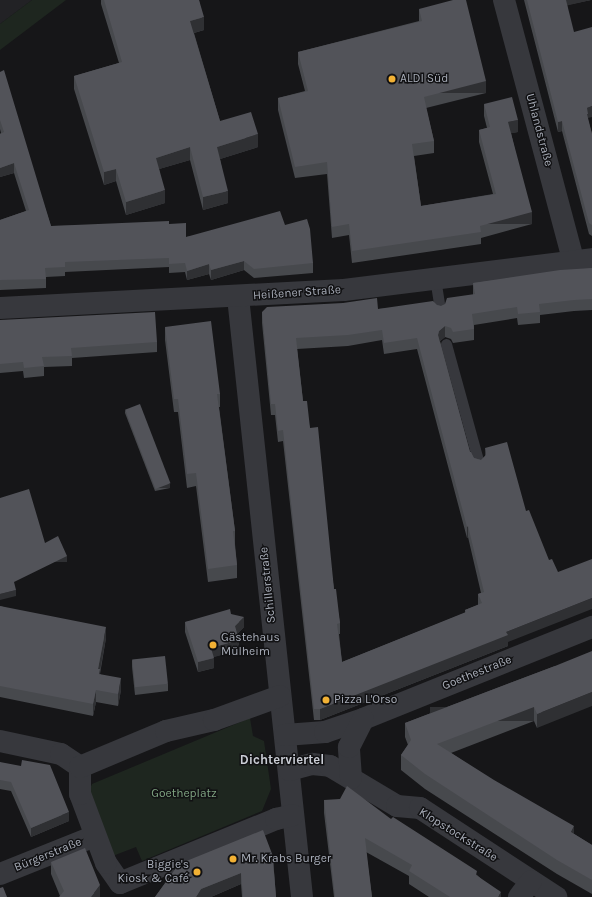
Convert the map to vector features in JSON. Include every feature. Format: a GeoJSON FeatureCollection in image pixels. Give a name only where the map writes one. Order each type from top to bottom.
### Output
{"type":"FeatureCollection","features":[{"type":"Feature","properties":{"kind":"street","name":"Uhlandstraße"},"geometry":{"type":"LineString","coordinates":[[504,0],[582,259]]}},
{"type":"Feature","properties":{"kind":"street","name":"Heißener Straße"},"geometry":{"type":"LineString","coordinates":[[0,308],[238,297],[344,290],[582,259]]}},
{"type":"Feature","properties":{"kind":"street","name":"Schillerstraße"},"geometry":{"type":"LineString","coordinates":[[238,297],[302,897]]}},
{"type":"Feature","properties":{"kind":"street","name":"Goethestraße"},"geometry":{"type":"LineString","coordinates":[[285,735],[325,732],[363,719],[592,627]]}},
{"type":"Feature","properties":{"kind":"street"},"geometry":{"type":"LineString","coordinates":[[80,767],[166,731],[214,720],[280,696]]}},
{"type":"Feature","properties":{"kind":"street"},"geometry":{"type":"LineString","coordinates":[[351,778],[349,747],[363,719]]}},
{"type":"Feature","properties":{"kind":"street"},"geometry":{"type":"LineString","coordinates":[[0,741],[61,754],[80,767]]}},
{"type":"Feature","properties":{"kind":"street","name":"Klopstockstraße"},"geometry":{"type":"LineString","coordinates":[[289,770],[312,764],[330,766],[396,806],[420,808],[525,889],[556,897]]}},
{"type":"Feature","properties":{"kind":"street"},"geometry":{"type":"LineString","coordinates":[[80,767],[80,794],[117,890],[269,822],[293,815]]}},
{"type":"Feature","properties":{"kind":"street","name":"Bürgerstraße"},"geometry":{"type":"LineString","coordinates":[[0,874],[96,836]]}},
{"type":"Feature","properties":{"kind":"lane"},"geometry":{"type":"LineString","coordinates":[[435,278],[440,310]]}},
{"type":"Feature","properties":{"kind":"lane"},"geometry":{"type":"LineString","coordinates":[[446,344],[478,464]]}},
{"type":"Feature","properties":{"kind":"shaded area"},"geometry":{"type":"Polygon","coordinates":[[[0,0],[32,0],[0,24],[0,0]]]}},
{"type":"Feature","properties":{"kind":"green space"},"geometry":{"type":"Polygon","coordinates":[[[32,0],[66,0],[0,50],[0,24],[32,0]]]}},
{"type":"Feature","properties":{"kind":"green space","name":"Goetheplatz"},"geometry":{"type":"Polygon","coordinates":[[[250,718],[253,736],[264,741],[271,789],[262,811],[142,861],[136,847],[110,857],[87,796],[92,784],[250,718]]]}},
{"type":"Feature","properties":{"kind":"building"},"geometry":{"type":"Polygon","coordinates":[[[104,0],[199,0],[204,17],[190,21],[220,121],[251,112],[258,134],[217,147],[228,191],[203,197],[190,147],[156,158],[165,190],[126,202],[116,169],[104,172],[74,76],[122,62],[104,0]]]}},
{"type":"Feature","properties":{"kind":"building"},"geometry":{"type":"Polygon","coordinates":[[[453,0],[466,0],[486,81],[424,97],[434,141],[412,144],[421,206],[496,194],[479,130],[490,127],[484,104],[512,97],[518,120],[508,122],[532,212],[480,226],[481,232],[352,251],[349,224],[332,227],[327,162],[295,167],[278,98],[308,91],[298,52],[422,21],[419,9],[453,0]]]}},
{"type":"Feature","properties":{"kind":"building"},"geometry":{"type":"Polygon","coordinates":[[[527,0],[566,0],[574,32],[592,27],[592,106],[587,108],[587,114],[592,134],[592,225],[589,223],[562,121],[558,122],[527,0]]]}},
{"type":"Feature","properties":{"kind":"building"},"geometry":{"type":"Polygon","coordinates":[[[4,70],[51,226],[169,221],[169,224],[186,223],[186,237],[280,211],[285,225],[307,219],[310,229],[313,263],[254,269],[244,261],[211,270],[209,264],[187,271],[185,263],[169,264],[169,258],[65,262],[65,267],[45,268],[46,279],[0,280],[0,220],[29,210],[14,163],[0,168],[0,134],[4,132],[0,120],[0,72],[4,70]]]}},
{"type":"Feature","properties":{"kind":"building"},"geometry":{"type":"Polygon","coordinates":[[[592,268],[592,299],[539,304],[540,312],[518,314],[517,307],[472,314],[474,329],[453,332],[451,328],[445,326],[439,331],[438,335],[470,452],[474,458],[481,460],[486,455],[485,448],[507,442],[526,511],[529,510],[549,560],[552,559],[558,572],[592,559],[592,598],[506,632],[508,635],[320,709],[314,709],[283,430],[278,431],[275,404],[271,404],[262,312],[267,307],[343,303],[377,298],[378,309],[433,301],[437,305],[441,306],[445,304],[447,298],[475,294],[473,283],[560,270],[592,268]],[[382,330],[348,335],[296,338],[303,401],[307,401],[310,428],[318,427],[334,589],[336,589],[340,623],[337,624],[342,662],[466,612],[465,610],[482,603],[478,594],[484,592],[468,526],[467,527],[417,338],[384,343],[382,330]]]}},
{"type":"Feature","properties":{"kind":"building"},"geometry":{"type":"Polygon","coordinates":[[[155,312],[157,342],[71,348],[72,356],[42,357],[44,366],[24,368],[23,362],[0,364],[0,320],[155,312]]]}},
{"type":"Feature","properties":{"kind":"building"},"geometry":{"type":"Polygon","coordinates":[[[211,321],[220,394],[217,394],[235,531],[233,531],[237,565],[208,569],[196,473],[187,474],[178,399],[174,399],[165,327],[211,321]]]}},
{"type":"Feature","properties":{"kind":"building"},"geometry":{"type":"Polygon","coordinates":[[[140,404],[170,483],[156,489],[125,410],[140,404]]]}},
{"type":"Feature","properties":{"kind":"building"},"geometry":{"type":"Polygon","coordinates":[[[29,489],[45,543],[58,536],[67,556],[14,582],[16,590],[0,594],[0,498],[29,489]]]}},
{"type":"Feature","properties":{"kind":"building"},"geometry":{"type":"Polygon","coordinates":[[[0,606],[106,627],[98,669],[100,669],[99,674],[121,678],[118,694],[96,690],[93,704],[0,686],[0,606]]]}},
{"type":"Feature","properties":{"kind":"building","name":"Gästehaus Mülheim"},"geometry":{"type":"Polygon","coordinates":[[[230,609],[231,614],[244,617],[235,626],[239,640],[211,648],[214,658],[198,662],[185,622],[230,609]]]}},
{"type":"Feature","properties":{"kind":"building"},"geometry":{"type":"Polygon","coordinates":[[[592,651],[592,692],[537,714],[534,707],[437,744],[494,780],[574,826],[571,832],[592,845],[592,880],[557,860],[425,774],[401,755],[411,740],[405,723],[592,651]]]}},
{"type":"Feature","properties":{"kind":"building"},"geometry":{"type":"Polygon","coordinates":[[[165,656],[168,684],[135,687],[132,659],[165,656]]]}},
{"type":"Feature","properties":{"kind":"building"},"geometry":{"type":"Polygon","coordinates":[[[22,760],[50,765],[69,812],[31,828],[11,782],[0,780],[0,762],[21,766],[22,760]]]}},
{"type":"Feature","properties":{"kind":"building"},"geometry":{"type":"Polygon","coordinates":[[[347,786],[391,819],[393,817],[477,871],[476,875],[501,892],[498,897],[450,897],[409,871],[412,865],[365,838],[372,897],[335,897],[324,800],[340,799],[347,786]]]}},
{"type":"Feature","properties":{"kind":"building"},"geometry":{"type":"Polygon","coordinates":[[[263,830],[274,859],[276,897],[243,897],[241,873],[201,889],[196,897],[155,897],[179,864],[263,830]]]}},
{"type":"Feature","properties":{"kind":"building"},"geometry":{"type":"Polygon","coordinates":[[[85,848],[100,885],[91,897],[59,897],[64,891],[51,862],[85,848]]]}},
{"type":"Feature","properties":{"kind":"building"},"geometry":{"type":"Polygon","coordinates":[[[3,887],[7,897],[0,897],[0,888],[3,887]]]}},
{"type":"Feature","properties":{"kind":"place","name":"ALDI Süd"},"geometry":{"type":"Point","coordinates":[392,79]}},
{"type":"Feature","properties":{"kind":"place","name":"Gästehaus Mülheim"},"geometry":{"type":"Point","coordinates":[213,645]}},
{"type":"Feature","properties":{"kind":"place","name":"Pizza L'Orso"},"geometry":{"type":"Point","coordinates":[326,700]}},
{"type":"Feature","properties":{"kind":"place","name":"Mr. Krabs Burger"},"geometry":{"type":"Point","coordinates":[233,859]}},
{"type":"Feature","properties":{"kind":"place","name":"Biggie's Kiosk & Café"},"geometry":{"type":"Point","coordinates":[197,872]}},
{"type":"Feature","properties":{"kind":"district","name":"Dichterviertel"},"geometry":{"type":"Point","coordinates":[282,760]}}]}
